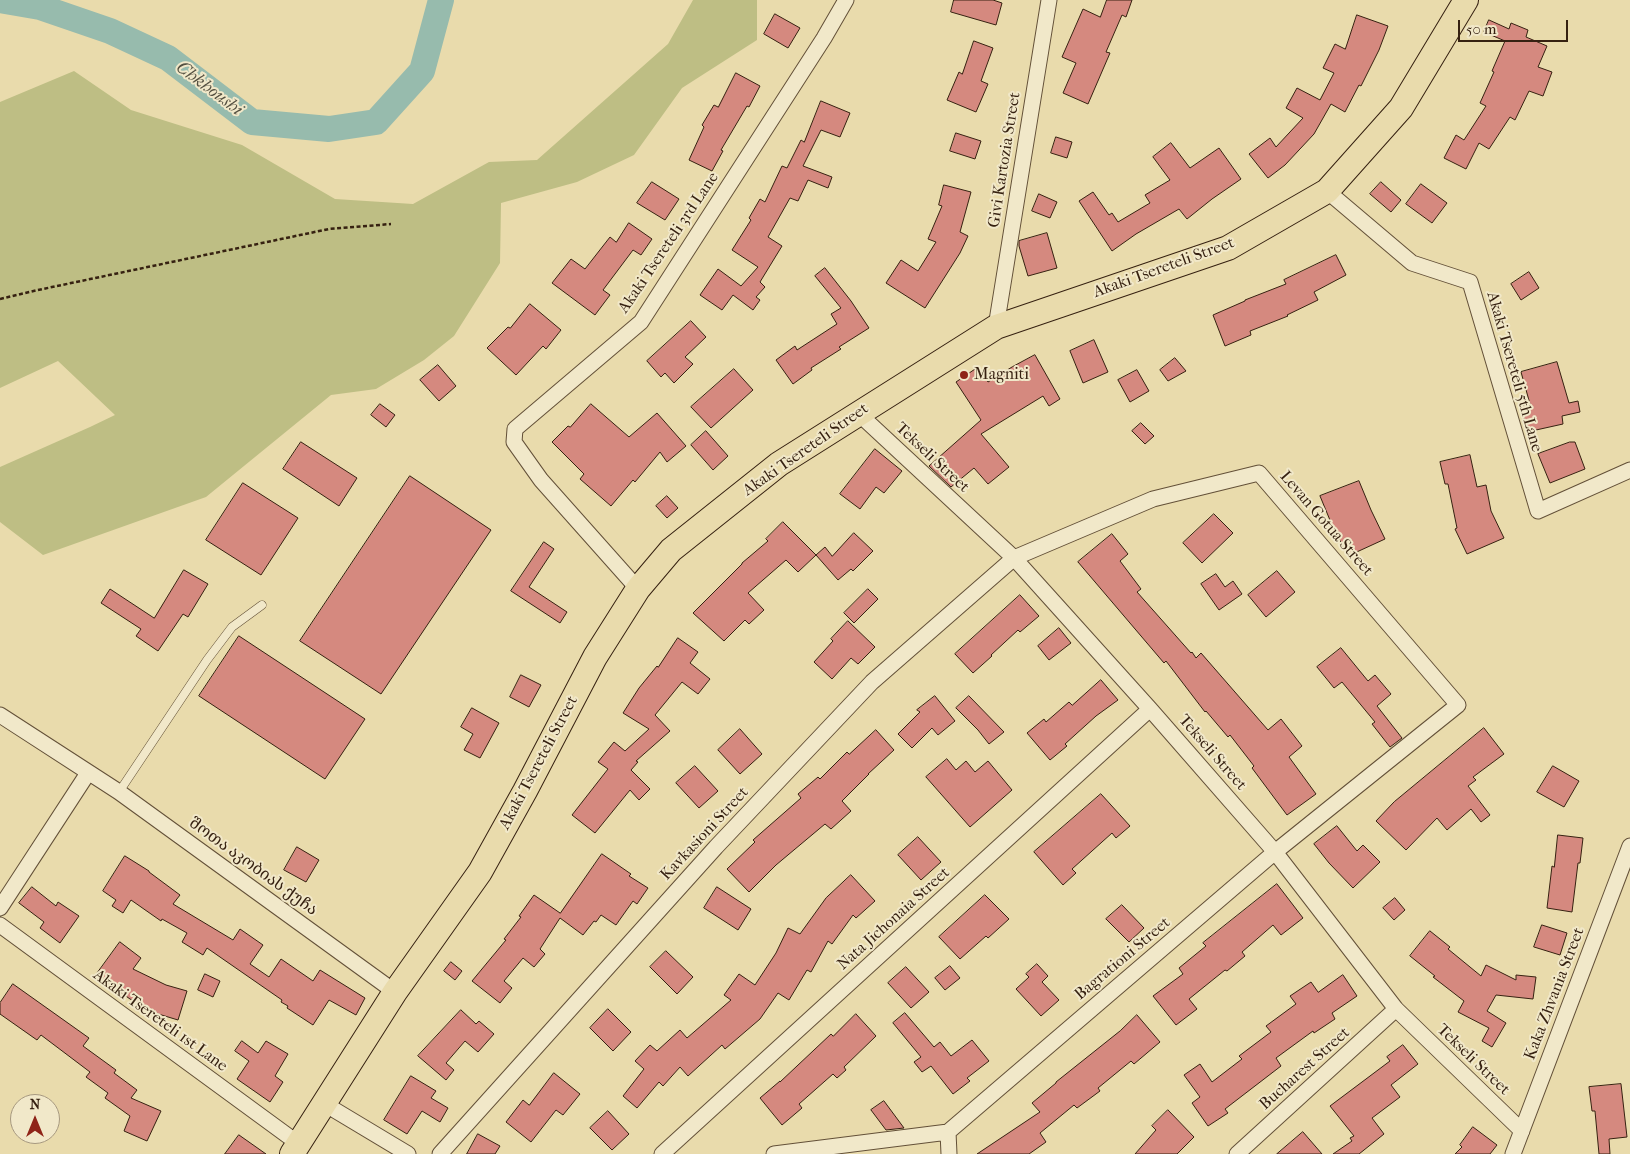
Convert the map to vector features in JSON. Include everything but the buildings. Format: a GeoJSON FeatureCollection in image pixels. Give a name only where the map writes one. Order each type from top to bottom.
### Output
{"type":"FeatureCollection","features":[{"type":"Feature","properties":{"kind":"main road","name":"Akaki Tsereteli Street"},"geometry":{"type":"LineString","coordinates":[[296,1149],[323,1103],[395,992],[480,872],[526,791],[594,657],[638,589],[671,550],[779,464],[996,326],[1228,248],[1327,191],[1401,108],[1466,0]]}},
{"type":"Feature","properties":{"kind":"street","name":"Akaki Tsereteli 3rd Lane"},"geometry":{"type":"LineString","coordinates":[[638,589],[541,480],[514,442],[515,429],[641,322],[824,38],[846,0]]}},
{"type":"Feature","properties":{"kind":"street","name":"Givi Kartozia Street"},"geometry":{"type":"LineString","coordinates":[[996,326],[1049,0]]}},
{"type":"Feature","properties":{"kind":"street","name":"Akaki Tsereteli 5th Lane"},"geometry":{"type":"LineString","coordinates":[[1327,191],[1412,263],[1470,282],[1538,511],[1630,470]]}},
{"type":"Feature","properties":{"kind":"street","name":"Tekseli Street"},"geometry":{"type":"LineString","coordinates":[[858,413],[1014,558],[1275,852],[1396,1009],[1522,1131]]}},
{"type":"Feature","properties":{"kind":"street","name":"Levan Gotua Street"},"geometry":{"type":"LineString","coordinates":[[1014,558],[1153,499],[1259,473],[1458,705]]}},
{"type":"Feature","properties":{"kind":"street","name":"Kavkasioni Street"},"geometry":{"type":"LineString","coordinates":[[440,1154],[709,854],[872,682],[1014,558]]}},
{"type":"Feature","properties":{"kind":"street","name":"Bagrationi Street"},"geometry":{"type":"LineString","coordinates":[[948,1132],[1275,852],[1458,705]]}},
{"type":"Feature","properties":{"kind":"street","name":"Nata Jichonaia Street"},"geometry":{"type":"LineString","coordinates":[[662,1154],[1150,709]]}},
{"type":"Feature","properties":{"kind":"street","name":"შოთა აკობიას ქუჩა"},"geometry":{"type":"LineString","coordinates":[[0,715],[120,792],[395,992]]}},
{"type":"Feature","properties":{"kind":"street"},"geometry":{"type":"LineString","coordinates":[[0,908],[88,773]]}},
{"type":"Feature","properties":{"kind":"street","name":"Kaka Zhvania Street"},"geometry":{"type":"LineString","coordinates":[[1513,1154],[1630,846]]}},
{"type":"Feature","properties":{"kind":"street","name":"Akaki Tsereteli 1st Lane"},"geometry":{"type":"LineString","coordinates":[[0,926],[296,1149]]}},
{"type":"Feature","properties":{"kind":"street","name":"Bucharest Street"},"geometry":{"type":"LineString","coordinates":[[1237,1154],[1396,1009]]}},
{"type":"Feature","properties":{"kind":"street"},"geometry":{"type":"LineString","coordinates":[[323,1103],[408,1154]]}},
{"type":"Feature","properties":{"kind":"street"},"geometry":{"type":"LineString","coordinates":[[774,1154],[948,1132],[949,1154]]}},
{"type":"Feature","properties":{"kind":"lane"},"geometry":{"type":"LineString","coordinates":[[120,792],[207,660],[232,627],[262,604]]}},
{"type":"Feature","properties":{"kind":"path"},"geometry":{"type":"LineString","coordinates":[[0,299],[329,230],[391,224]]}},
{"type":"Feature","properties":{"kind":"green space"},"geometry":{"type":"Polygon","coordinates":[[[693,0],[757,0],[757,40],[682,88],[634,155],[577,182],[501,203],[500,263],[454,336],[424,360],[376,389],[331,395],[206,497],[43,555],[0,522],[0,467],[115,415],[58,361],[0,388],[0,102],[74,71],[131,110],[242,145],[335,199],[413,204],[489,162],[537,160],[668,44],[693,0]]]}},
{"type":"Feature","properties":{"kind":"waterway","name":"Chkhoushi"},"geometry":{"type":"LineString","coordinates":[[0,0],[40,7],[110,31],[168,58],[252,122],[329,129],[376,122],[422,71],[441,0]]}},
{"type":"Feature","properties":{"kind":"place","name":"Magniti"},"geometry":{"type":"Point","coordinates":[964,375]}}]}
